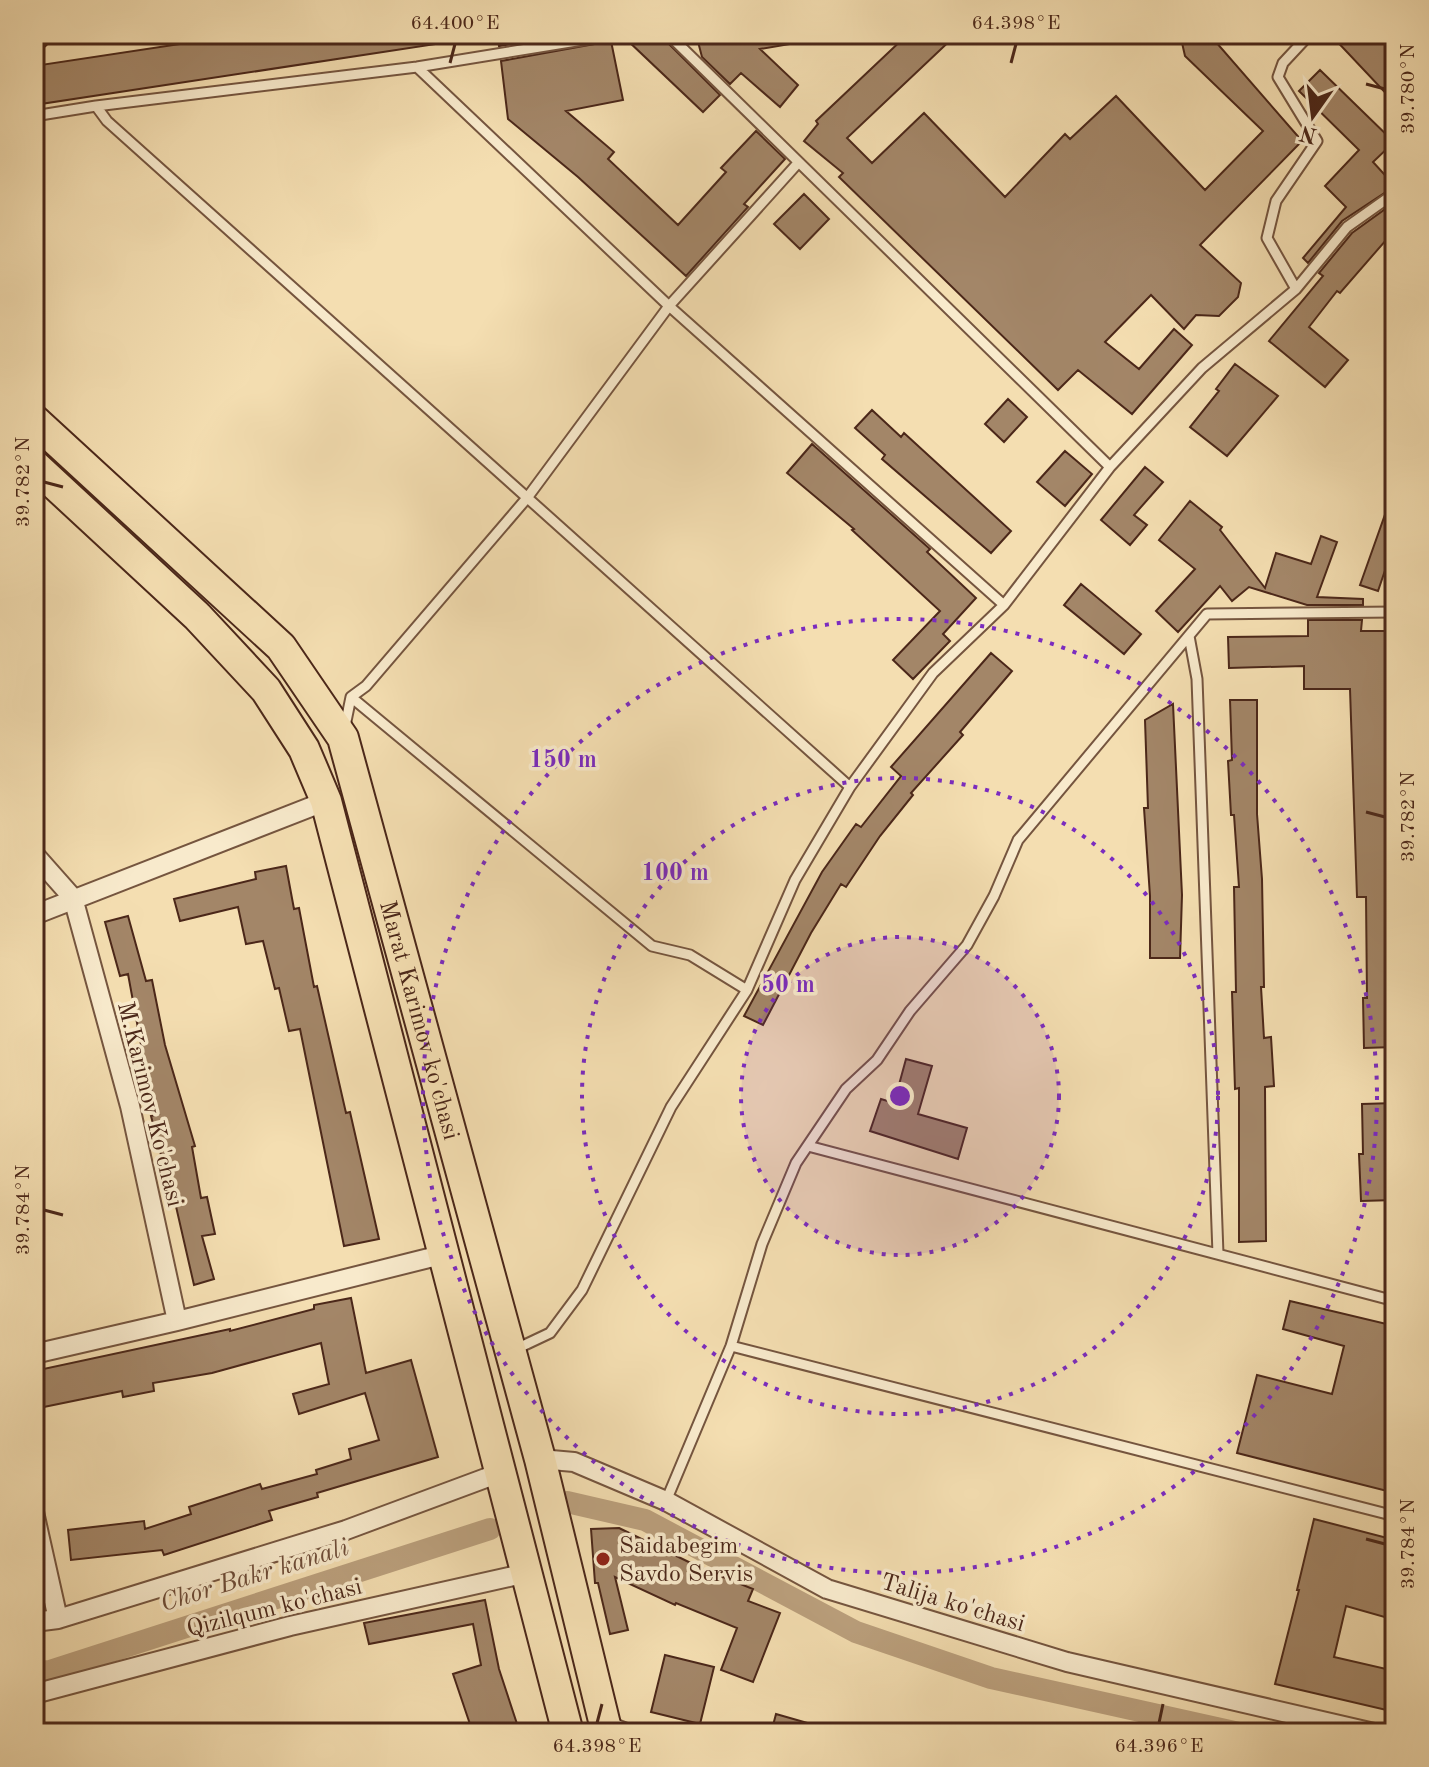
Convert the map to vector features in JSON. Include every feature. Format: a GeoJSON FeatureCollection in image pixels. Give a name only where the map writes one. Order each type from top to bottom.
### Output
{"type":"FeatureCollection","features":[{"type":"Feature","properties":{"kind":"main road","name":"Marat Karimov ko'chasi"},"geometry":{"type":"LineString","coordinates":[[34,420],[281,647],[343,738],[540,1459],[605,1726]]}},
{"type":"Feature","properties":{"kind":"main road","name":"Marat Karimov ko'chasi"},"geometry":{"type":"LineString","coordinates":[[34,465],[197,616],[266,690],[304,749],[326,801],[568,1733]]}},
{"type":"Feature","properties":{"kind":"street"},"geometry":{"type":"LineString","coordinates":[[34,915],[326,801]]}},
{"type":"Feature","properties":{"kind":"street","name":"M.Karimov Ko'chasi"},"geometry":{"type":"LineString","coordinates":[[34,854],[73,898],[130,1106],[177,1321]]}},
{"type":"Feature","properties":{"kind":"street"},"geometry":{"type":"LineString","coordinates":[[34,1354],[445,1254]]}},
{"type":"Feature","properties":{"kind":"street","name":"Talija ko'chasi"},"geometry":{"type":"LineString","coordinates":[[540,1459],[574,1462],[666,1501],[827,1589],[1067,1662],[1374,1733]]}},
{"type":"Feature","properties":{"kind":"street"},"geometry":{"type":"LineString","coordinates":[[34,1622],[58,1619],[346,1530],[502,1472]]}},
{"type":"Feature","properties":{"kind":"street"},"geometry":{"type":"LineString","coordinates":[[34,1512],[58,1619]]}},
{"type":"Feature","properties":{"kind":"street","name":"Qizilqum ko'chasi"},"geometry":{"type":"LineString","coordinates":[[34,1694],[290,1626],[527,1573]]}},
{"type":"Feature","properties":{"kind":"lane"},"geometry":{"type":"LineString","coordinates":[[668,34],[1110,467]]}},
{"type":"Feature","properties":{"kind":"lane"},"geometry":{"type":"LineString","coordinates":[[1296,289],[1267,238],[1276,201],[1317,141],[1278,77],[1283,63],[1310,34]]}},
{"type":"Feature","properties":{"kind":"lane"},"geometry":{"type":"LineString","coordinates":[[34,116],[417,67],[595,38]]}},
{"type":"Feature","properties":{"kind":"lane"},"geometry":{"type":"LineString","coordinates":[[417,67],[669,306],[1004,605]]}},
{"type":"Feature","properties":{"kind":"lane"},"geometry":{"type":"LineString","coordinates":[[96,106],[107,121],[850,787]]}},
{"type":"Feature","properties":{"kind":"lane"},"geometry":{"type":"LineString","coordinates":[[343,738],[351,697],[366,686],[527,498],[669,306],[798,163]]}},
{"type":"Feature","properties":{"kind":"lane"},"geometry":{"type":"LineString","coordinates":[[511,1351],[550,1333],[582,1290],[671,1107],[747,990],[795,880],[850,787],[933,673],[1004,605],[1110,467],[1202,368],[1296,289],[1347,227],[1395,193]]}},
{"type":"Feature","properties":{"kind":"lane"},"geometry":{"type":"LineString","coordinates":[[666,1501],[731,1346],[762,1244],[796,1163],[846,1089],[877,1060],[910,1011],[967,945],[994,896],[1018,840],[1207,614],[1395,612]]}},
{"type":"Feature","properties":{"kind":"lane"},"geometry":{"type":"LineString","coordinates":[[1189,636],[1197,679],[1218,1254]]}},
{"type":"Feature","properties":{"kind":"lane"},"geometry":{"type":"LineString","coordinates":[[351,697],[652,946],[690,955],[747,990]]}},
{"type":"Feature","properties":{"kind":"lane"},"geometry":{"type":"LineString","coordinates":[[808,1146],[1395,1301]]}},
{"type":"Feature","properties":{"kind":"lane"},"geometry":{"type":"LineString","coordinates":[[731,1346],[1395,1516]]}},
{"type":"Feature","properties":{"kind":"lane"},"geometry":{"type":"LineString","coordinates":[[605,1726],[639,1733]]}},
{"type":"Feature","properties":{"kind":"building"},"geometry":{"type":"Polygon","coordinates":[[[246,34],[435,34],[436,44],[34,105],[34,66],[246,34]]]}},
{"type":"Feature","properties":{"kind":"building"},"geometry":{"type":"Polygon","coordinates":[[[497,34],[565,34],[565,35],[499,46],[497,34]]]}},
{"type":"Feature","properties":{"kind":"building"},"geometry":{"type":"Polygon","coordinates":[[[659,34],[720,95],[703,112],[625,38],[659,34]]]}},
{"type":"Feature","properties":{"kind":"building"},"geometry":{"type":"Polygon","coordinates":[[[696,34],[795,34],[796,43],[760,49],[798,85],[780,107],[741,73],[730,84],[702,57],[696,34]]]}},
{"type":"Feature","properties":{"kind":"building"},"geometry":{"type":"Polygon","coordinates":[[[908,34],[957,34],[847,138],[872,163],[924,113],[1005,197],[1065,134],[1070,139],[1116,96],[1205,190],[1263,131],[1185,56],[1180,34],[1209,34],[1302,141],[1200,245],[1241,283],[1238,297],[1219,316],[1196,315],[1184,329],[1151,295],[1105,342],[1139,369],[1174,329],[1192,345],[1132,414],[1078,370],[1058,390],[839,177],[843,173],[804,141],[818,124],[816,121],[908,34]]]}},
{"type":"Feature","properties":{"kind":"building"},"geometry":{"type":"Polygon","coordinates":[[[1330,34],[1395,34],[1395,103],[1330,34]]]}},
{"type":"Feature","properties":{"kind":"building"},"geometry":{"type":"Polygon","coordinates":[[[611,41],[623,100],[566,111],[614,152],[608,159],[678,225],[726,172],[721,168],[756,131],[785,159],[744,204],[748,207],[686,276],[578,177],[508,119],[501,61],[611,41]]]}},
{"type":"Feature","properties":{"kind":"building"},"geometry":{"type":"Polygon","coordinates":[[[1320,70],[1394,142],[1373,162],[1395,186],[1342,221],[1308,263],[1303,258],[1346,207],[1325,186],[1359,150],[1299,91],[1320,70]]]}},
{"type":"Feature","properties":{"kind":"building"},"geometry":{"type":"Polygon","coordinates":[[[804,194],[829,219],[800,249],[774,224],[804,194]]]}},
{"type":"Feature","properties":{"kind":"building"},"geometry":{"type":"Polygon","coordinates":[[[1395,202],[1395,247],[1386,240],[1340,293],[1337,291],[1309,327],[1348,360],[1325,387],[1269,341],[1323,276],[1319,273],[1352,233],[1395,202]]]}},
{"type":"Feature","properties":{"kind":"building"},"geometry":{"type":"Polygon","coordinates":[[[1235,364],[1278,396],[1227,456],[1190,427],[1219,391],[1216,389],[1235,364]]]}},
{"type":"Feature","properties":{"kind":"building"},"geometry":{"type":"Polygon","coordinates":[[[1008,399],[1027,417],[1004,442],[985,424],[1008,399]]]}},
{"type":"Feature","properties":{"kind":"building"},"geometry":{"type":"Polygon","coordinates":[[[872,410],[901,437],[904,433],[1011,531],[991,553],[882,459],[885,455],[855,428],[872,410]]]}},
{"type":"Feature","properties":{"kind":"building"},"geometry":{"type":"Polygon","coordinates":[[[812,444],[930,549],[927,552],[976,598],[943,634],[950,641],[913,679],[893,660],[940,611],[854,529],[787,473],[812,444]]]}},
{"type":"Feature","properties":{"kind":"building"},"geometry":{"type":"Polygon","coordinates":[[[1065,451],[1092,474],[1065,506],[1037,482],[1065,451]]]}},
{"type":"Feature","properties":{"kind":"building"},"geometry":{"type":"Polygon","coordinates":[[[1145,467],[1163,482],[1134,515],[1147,525],[1130,545],[1101,520],[1145,467]]]}},
{"type":"Feature","properties":{"kind":"building"},"geometry":{"type":"Polygon","coordinates":[[[1393,492],[1395,541],[1378,591],[1360,585],[1393,492]]]}},
{"type":"Feature","properties":{"kind":"building"},"geometry":{"type":"Polygon","coordinates":[[[1190,501],[1222,527],[1220,530],[1265,588],[1276,553],[1311,564],[1321,536],[1337,542],[1317,597],[1363,599],[1363,605],[1307,605],[1249,587],[1232,601],[1220,586],[1178,632],[1156,611],[1195,569],[1159,540],[1190,501]]]}},
{"type":"Feature","properties":{"kind":"building"},"geometry":{"type":"Polygon","coordinates":[[[1081,584],[1141,634],[1124,654],[1064,605],[1081,584]]]}},
{"type":"Feature","properties":{"kind":"building"},"geometry":{"type":"Polygon","coordinates":[[[1308,620],[1362,620],[1361,631],[1386,631],[1391,740],[1394,1047],[1364,1048],[1366,897],[1357,897],[1350,689],[1304,689],[1304,666],[1229,668],[1228,637],[1308,636],[1308,620]]]}},
{"type":"Feature","properties":{"kind":"building"},"geometry":{"type":"Polygon","coordinates":[[[991,653],[1012,671],[960,732],[963,735],[911,793],[913,795],[880,836],[846,887],[841,884],[811,933],[763,1025],[744,1016],[822,872],[856,824],[861,827],[901,776],[891,767],[991,653]]]}},
{"type":"Feature","properties":{"kind":"building"},"geometry":{"type":"Polygon","coordinates":[[[1230,700],[1257,700],[1257,814],[1264,987],[1261,987],[1264,1038],[1271,1037],[1274,1086],[1265,1087],[1266,1241],[1239,1242],[1239,1088],[1235,1089],[1232,992],[1236,992],[1234,887],[1239,887],[1228,761],[1232,760],[1230,700]]]}},
{"type":"Feature","properties":{"kind":"building"},"geometry":{"type":"Polygon","coordinates":[[[1173,704],[1182,895],[1180,958],[1150,958],[1150,896],[1144,808],[1148,808],[1145,720],[1173,704]]]}},
{"type":"Feature","properties":{"kind":"building"},"geometry":{"type":"Polygon","coordinates":[[[286,866],[294,909],[299,908],[314,987],[317,986],[346,1113],[350,1112],[379,1239],[344,1246],[300,1029],[289,1031],[263,941],[246,944],[238,907],[180,921],[174,899],[256,879],[255,872],[286,866]]]}},
{"type":"Feature","properties":{"kind":"building"},"geometry":{"type":"Polygon","coordinates":[[[128,916],[146,981],[152,980],[165,1045],[195,1146],[192,1147],[201,1198],[207,1197],[215,1234],[202,1236],[214,1279],[194,1285],[164,1154],[161,1155],[151,1116],[159,1114],[139,1052],[142,1050],[128,974],[120,976],[105,922],[128,916]]]}},
{"type":"Feature","properties":{"kind":"building"},"geometry":{"type":"Polygon","coordinates":[[[906,1059],[932,1066],[918,1114],[967,1128],[958,1159],[870,1131],[881,1099],[894,1103],[906,1059]]]}},
{"type":"Feature","properties":{"kind":"building"},"geometry":{"type":"Polygon","coordinates":[[[1395,1103],[1395,1200],[1361,1201],[1359,1154],[1363,1154],[1362,1104],[1395,1103]]]}},
{"type":"Feature","properties":{"kind":"building"},"geometry":{"type":"Polygon","coordinates":[[[351,1298],[366,1373],[411,1360],[438,1457],[317,1493],[318,1497],[269,1511],[272,1520],[164,1555],[162,1550],[71,1560],[68,1530],[144,1521],[145,1529],[191,1514],[189,1507],[260,1484],[262,1489],[317,1474],[316,1470],[351,1459],[349,1449],[379,1440],[365,1393],[299,1414],[293,1394],[329,1384],[321,1343],[212,1373],[153,1383],[154,1391],[123,1397],[122,1391],[34,1409],[34,1371],[230,1331],[314,1309],[314,1305],[351,1298]]]}},
{"type":"Feature","properties":{"kind":"building"},"geometry":{"type":"Polygon","coordinates":[[[1290,1301],[1395,1326],[1395,1493],[1237,1453],[1257,1375],[1332,1394],[1344,1346],[1283,1329],[1290,1301]]]}},
{"type":"Feature","properties":{"kind":"building"},"geometry":{"type":"Polygon","coordinates":[[[1314,1519],[1395,1540],[1395,1620],[1346,1606],[1334,1657],[1395,1671],[1395,1712],[1275,1684],[1314,1519]]]}},
{"type":"Feature","properties":{"kind":"building"},"geometry":{"type":"Polygon","coordinates":[[[619,1528],[701,1568],[753,1589],[748,1601],[780,1613],[753,1682],[721,1670],[737,1628],[675,1605],[615,1577],[628,1630],[610,1634],[598,1583],[595,1583],[591,1529],[619,1528]]]}},
{"type":"Feature","properties":{"kind":"building"},"geometry":{"type":"Polygon","coordinates":[[[485,1600],[499,1669],[520,1733],[473,1733],[453,1674],[481,1665],[473,1624],[369,1644],[364,1623],[485,1600]]]}},
{"type":"Feature","properties":{"kind":"building"},"geometry":{"type":"Polygon","coordinates":[[[665,1655],[714,1667],[700,1724],[651,1712],[665,1655]]]}},
{"type":"Feature","properties":{"kind":"building"},"geometry":{"type":"Polygon","coordinates":[[[776,1714],[825,1728],[825,1733],[771,1733],[776,1714]]]}},
{"type":"Feature","properties":{"kind":"waterway"},"geometry":{"type":"LineString","coordinates":[[567,1502],[645,1520],[856,1632],[991,1678],[1239,1733]]}},
{"type":"Feature","properties":{"kind":"waterway","name":"Chor Bakr kanali"},"geometry":{"type":"LineString","coordinates":[[34,1672],[50,1671],[490,1529]]}},
{"type":"Feature","properties":{"kind":"place","name":"Saidabegim Savdo Servis"},"geometry":{"type":"Point","coordinates":[603,1559]}}]}
